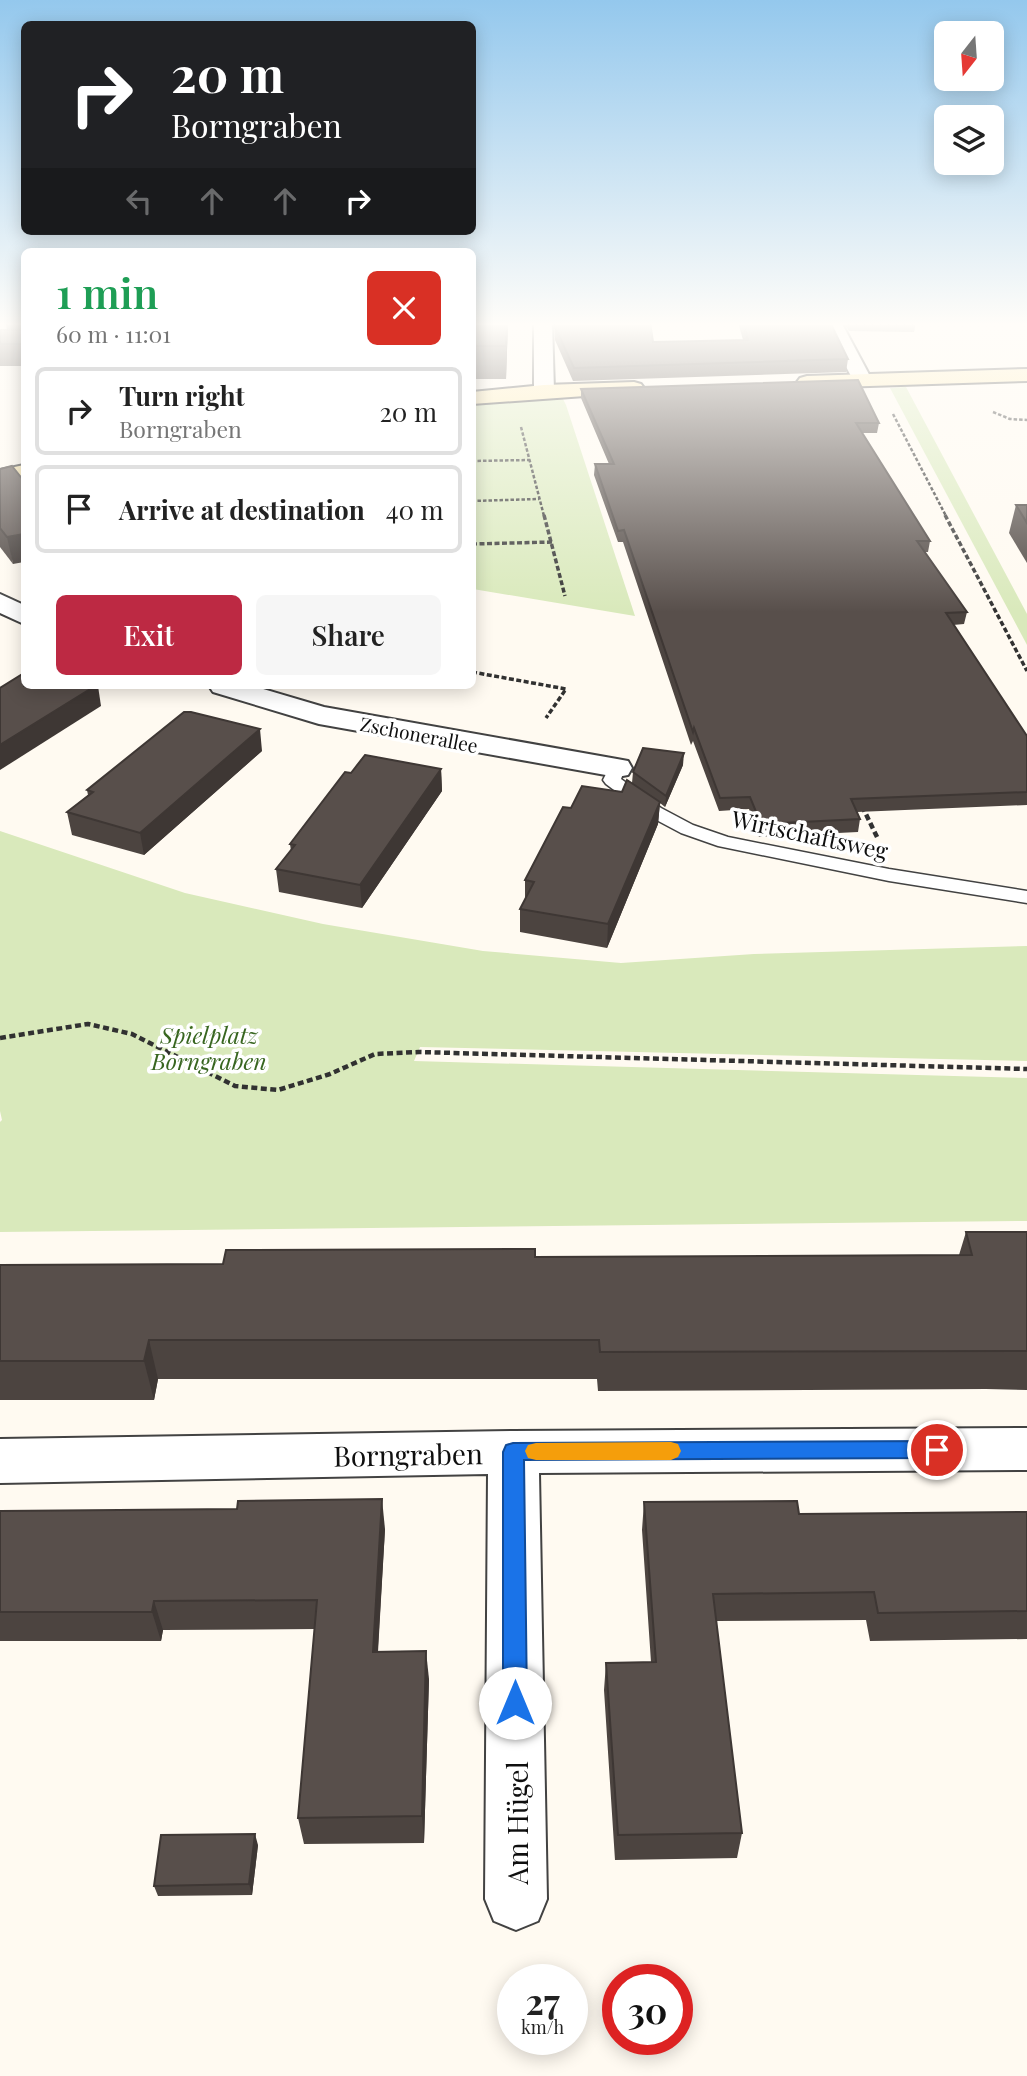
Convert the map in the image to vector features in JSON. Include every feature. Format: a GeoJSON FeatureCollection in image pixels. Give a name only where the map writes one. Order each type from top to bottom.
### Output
{"type":"FeatureCollection","features":[{"type":"Feature","properties":{"kind":"street"},"geometry":{"type":"LineString","coordinates":[[0,477],[21,473]]}},
{"type":"Feature","properties":{"kind":"street"},"geometry":{"type":"LineString","coordinates":[[0,602],[21,614]]}},
{"type":"Feature","properties":{"kind":"street","name":"Zschonerallee"},"geometry":{"type":"LineString","coordinates":[[233,689],[319,715],[617,768]]}},
{"type":"Feature","properties":{"kind":"street","name":"Borngraben"},"geometry":{"type":"LineString","coordinates":[[0,1461],[513,1452],[1027,1449]]}},
{"type":"Feature","properties":{"kind":"street","name":"Am Hügel"},"geometry":{"type":"LineString","coordinates":[[513,1452],[516,1899]]}},
{"type":"Feature","properties":{"kind":"lane","name":"Wirtschaftsweg"},"geometry":{"type":"LineString","coordinates":[[617,768],[612,780],[654,813],[687,829],[724,842],[890,875],[1027,897]]}},
{"type":"Feature","properties":{"kind":"path"},"geometry":{"type":"LineString","coordinates":[[895,419],[1027,671]]}},
{"type":"Feature","properties":{"kind":"path"},"geometry":{"type":"LineString","coordinates":[[520,423],[565,596]]}},
{"type":"Feature","properties":{"kind":"path"},"geometry":{"type":"LineString","coordinates":[[476,461],[530,460]]}},
{"type":"Feature","properties":{"kind":"path"},"geometry":{"type":"LineString","coordinates":[[476,501],[539,499]]}},
{"type":"Feature","properties":{"kind":"path"},"geometry":{"type":"LineString","coordinates":[[476,544],[552,542]]}},
{"type":"Feature","properties":{"kind":"path"},"geometry":{"type":"LineString","coordinates":[[476,673],[566,689],[522,753]]}},
{"type":"Feature","properties":{"kind":"path"},"geometry":{"type":"LineString","coordinates":[[859,801],[882,848]]}},
{"type":"Feature","properties":{"kind":"path"},"geometry":{"type":"LineString","coordinates":[[0,1038],[88,1024],[132,1034],[235,1086],[278,1090],[330,1074],[375,1054],[419,1052],[1027,1069]]}},
{"type":"Feature","properties":{"kind":"green space"},"geometry":{"type":"Polygon","coordinates":[[[476,419],[571,419],[635,616],[476,590],[476,419]]]}},
{"type":"Feature","properties":{"kind":"green space"},"geometry":{"type":"Polygon","coordinates":[[[906,419],[923,419],[1027,614],[1027,645],[906,419]]]}},
{"type":"Feature","properties":{"kind":"green space","name":"Spielplatz Borngraben"},"geometry":{"type":"Polygon","coordinates":[[[0,831],[185,893],[323,924],[483,951],[621,963],[754,954],[1027,946],[1027,1061],[420,1047],[414,1061],[1027,1078],[1027,1221],[0,1232],[0,831]]]}},
{"type":"Feature","properties":{"kind":"building"},"geometry":{"type":"Polygon","coordinates":[[[594,419],[877,419],[879,423],[856,423],[930,541],[917,541],[967,612],[946,613],[1027,736],[1027,792],[851,799],[860,819],[761,824],[750,797],[720,798],[694,728],[693,732],[624,530],[618,531],[595,464],[614,464],[594,419]]]}},
{"type":"Feature","properties":{"kind":"building"},"geometry":{"type":"Polygon","coordinates":[[[12,466],[21,477],[21,535],[7,537],[0,528],[0,469],[12,466]]]}},
{"type":"Feature","properties":{"kind":"building"},"geometry":{"type":"Polygon","coordinates":[[[1016,505],[1027,505],[1027,523],[1016,505]]]}},
{"type":"Feature","properties":{"kind":"building"},"geometry":{"type":"Polygon","coordinates":[[[21,675],[21,689],[90,689],[0,745],[0,688],[21,675]]]}},
{"type":"Feature","properties":{"kind":"building"},"geometry":{"type":"Polygon","coordinates":[[[184,712],[260,729],[140,833],[67,812],[93,792],[87,790],[184,712]]]}},
{"type":"Feature","properties":{"kind":"building"},"geometry":{"type":"Polygon","coordinates":[[[643,748],[684,753],[666,796],[633,772],[643,748]]]}},
{"type":"Feature","properties":{"kind":"building"},"geometry":{"type":"Polygon","coordinates":[[[365,755],[441,769],[360,885],[276,869],[295,845],[290,844],[345,772],[351,773],[365,755]]]}},
{"type":"Feature","properties":{"kind":"building"},"geometry":{"type":"Polygon","coordinates":[[[627,780],[660,802],[608,924],[520,909],[534,882],[525,880],[563,807],[571,808],[582,786],[622,792],[627,780]]]}},
{"type":"Feature","properties":{"kind":"building"},"geometry":{"type":"Polygon","coordinates":[[[966,1232],[1027,1232],[1027,1351],[600,1352],[599,1340],[149,1340],[144,1361],[0,1361],[0,1265],[223,1264],[226,1250],[535,1249],[535,1257],[972,1255],[966,1232]]]}},
{"type":"Feature","properties":{"kind":"building"},"geometry":{"type":"Polygon","coordinates":[[[382,1499],[373,1652],[426,1651],[422,1816],[298,1818],[317,1600],[154,1601],[152,1612],[0,1612],[0,1511],[237,1509],[238,1501],[382,1499]]]}},
{"type":"Feature","properties":{"kind":"building"},"geometry":{"type":"Polygon","coordinates":[[[797,1501],[799,1514],[1027,1512],[1027,1611],[878,1613],[874,1592],[713,1594],[742,1833],[618,1835],[606,1663],[656,1662],[644,1502],[797,1501]]]}},
{"type":"Feature","properties":{"kind":"building"},"geometry":{"type":"Polygon","coordinates":[[[255,1834],[249,1884],[154,1886],[161,1835],[255,1834]]]}},
{"type":"Feature","properties":{"kind":"slow traffic"},"geometry":{"type":"LineString","coordinates":[[536,1451],[671,1451]]}},
{"type":"Feature","properties":{"kind":"route"},"geometry":{"type":"LineString","coordinates":[[515,1703],[513,1452],[937,1450]]}}]}
